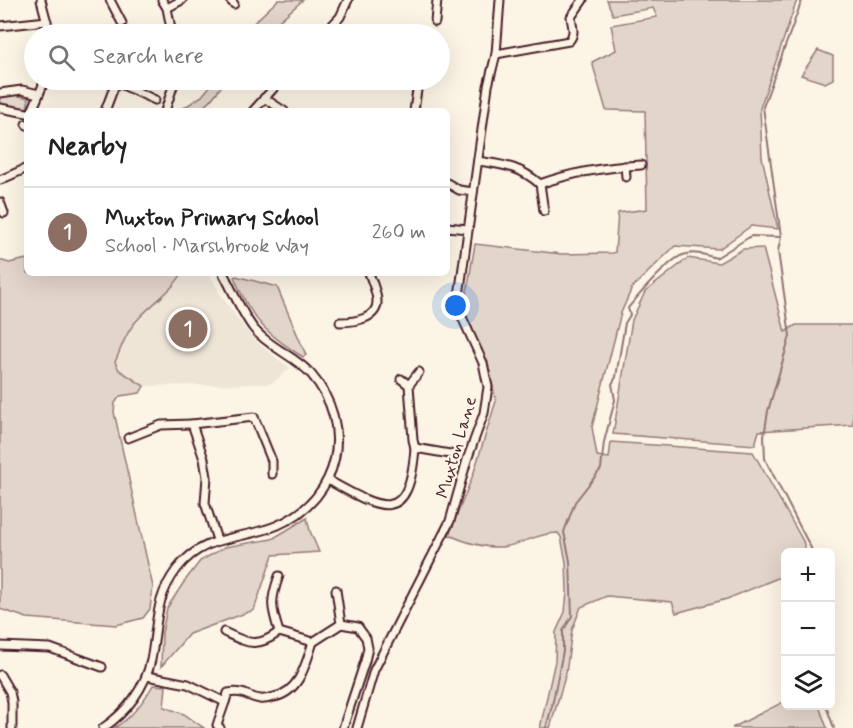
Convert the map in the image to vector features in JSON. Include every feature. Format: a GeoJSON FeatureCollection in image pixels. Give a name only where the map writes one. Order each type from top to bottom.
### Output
{"type":"FeatureCollection","features":[{"type":"Feature","properties":{"kind":"street"},"geometry":{"type":"LineString","coordinates":[[41,0],[48,24]]}},
{"type":"Feature","properties":{"kind":"street"},"geometry":{"type":"LineString","coordinates":[[110,0],[122,23]]}},
{"type":"Feature","properties":{"kind":"street"},"geometry":{"type":"LineString","coordinates":[[162,0],[167,8],[170,24]]}},
{"type":"Feature","properties":{"kind":"street"},"geometry":{"type":"LineString","coordinates":[[167,8],[182,0]]}},
{"type":"Feature","properties":{"kind":"street"},"geometry":{"type":"LineString","coordinates":[[333,24],[348,0]]}},
{"type":"Feature","properties":{"kind":"street"},"geometry":{"type":"LineString","coordinates":[[435,22],[437,0]]}},
{"type":"Feature","properties":{"kind":"street","name":"Muxton Lane"},"geometry":{"type":"LineString","coordinates":[[357,728],[374,670],[450,521],[467,460],[484,413],[488,387],[484,369],[458,303],[488,86],[496,54],[500,0]]}},
{"type":"Feature","properties":{"kind":"street"},"geometry":{"type":"LineString","coordinates":[[496,54],[565,42],[572,37],[571,17],[583,0]]}},
{"type":"Feature","properties":{"kind":"street"},"geometry":{"type":"LineString","coordinates":[[0,26],[47,21]]}},
{"type":"Feature","properties":{"kind":"street"},"geometry":{"type":"LineString","coordinates":[[0,93],[22,90],[39,94]]}},
{"type":"Feature","properties":{"kind":"street"},"geometry":{"type":"LineString","coordinates":[[33,108],[41,90]]}},
{"type":"Feature","properties":{"kind":"street"},"geometry":{"type":"LineString","coordinates":[[106,108],[111,90]]}},
{"type":"Feature","properties":{"kind":"street"},"geometry":{"type":"LineString","coordinates":[[133,90],[155,100]]}},
{"type":"Feature","properties":{"kind":"street"},"geometry":{"type":"LineString","coordinates":[[166,108],[172,90]]}},
{"type":"Feature","properties":{"kind":"street"},"geometry":{"type":"LineString","coordinates":[[256,108],[272,90]]}},
{"type":"Feature","properties":{"kind":"street"},"geometry":{"type":"LineString","coordinates":[[414,108],[417,90]]}},
{"type":"Feature","properties":{"kind":"street"},"geometry":{"type":"LineString","coordinates":[[264,98],[279,108]]}},
{"type":"Feature","properties":{"kind":"street"},"geometry":{"type":"LineString","coordinates":[[0,108],[24,113]]}},
{"type":"Feature","properties":{"kind":"street"},"geometry":{"type":"LineString","coordinates":[[478,161],[506,165],[527,174],[540,184],[544,211]]}},
{"type":"Feature","properties":{"kind":"street"},"geometry":{"type":"LineString","coordinates":[[540,184],[574,174],[641,165]]}},
{"type":"Feature","properties":{"kind":"street"},"geometry":{"type":"LineString","coordinates":[[625,166],[626,177]]}},
{"type":"Feature","properties":{"kind":"street"},"geometry":{"type":"LineString","coordinates":[[0,180],[24,169]]}},
{"type":"Feature","properties":{"kind":"street"},"geometry":{"type":"LineString","coordinates":[[450,185],[459,190],[473,192]]}},
{"type":"Feature","properties":{"kind":"street"},"geometry":{"type":"LineString","coordinates":[[450,227],[468,229]]}},
{"type":"Feature","properties":{"kind":"street"},"geometry":{"type":"LineString","coordinates":[[103,728],[122,714],[136,696],[147,676],[158,607],[169,580],[190,555],[217,540],[268,529],[288,521],[317,497],[332,469],[337,434],[335,419],[329,403],[309,372],[255,330],[225,276]]}},
{"type":"Feature","properties":{"kind":"street"},"geometry":{"type":"LineString","coordinates":[[340,322],[364,319],[375,311],[378,303],[370,276]]}},
{"type":"Feature","properties":{"kind":"street"},"geometry":{"type":"LineString","coordinates":[[328,480],[360,498],[385,505],[394,504],[404,497],[410,485],[415,448],[412,440],[409,385],[419,372]]}},
{"type":"Feature","properties":{"kind":"street"},"geometry":{"type":"LineString","coordinates":[[402,379],[409,385]]}},
{"type":"Feature","properties":{"kind":"street"},"geometry":{"type":"LineString","coordinates":[[128,438],[160,424],[192,424],[254,417],[272,461],[272,474]]}},
{"type":"Feature","properties":{"kind":"street"},"geometry":{"type":"LineString","coordinates":[[192,424],[204,459],[207,477],[205,503],[217,540]]}},
{"type":"Feature","properties":{"kind":"street"},"geometry":{"type":"LineString","coordinates":[[415,448],[450,454]]}},
{"type":"Feature","properties":{"kind":"street"},"geometry":{"type":"LineString","coordinates":[[279,576],[271,609],[279,632]]}},
{"type":"Feature","properties":{"kind":"street"},"geometry":{"type":"LineString","coordinates":[[336,590],[341,624]]}},
{"type":"Feature","properties":{"kind":"street"},"geometry":{"type":"LineString","coordinates":[[220,728],[218,724],[228,693],[238,691],[262,700],[279,696],[294,687],[304,669],[313,642],[341,624],[358,627],[366,638],[368,648],[343,728]]}},
{"type":"Feature","properties":{"kind":"street"},"geometry":{"type":"LineString","coordinates":[[224,632],[248,643],[261,644],[279,632]]}},
{"type":"Feature","properties":{"kind":"street"},"geometry":{"type":"LineString","coordinates":[[279,632],[313,642]]}},
{"type":"Feature","properties":{"kind":"street"},"geometry":{"type":"LineString","coordinates":[[0,647],[50,648],[102,667]]}},
{"type":"Feature","properties":{"kind":"street"},"geometry":{"type":"LineString","coordinates":[[0,675],[10,692],[12,728]]}},
{"type":"Feature","properties":{"kind":"street"},"geometry":{"type":"LineString","coordinates":[[147,676],[188,684],[225,702]]}},
{"type":"Feature","properties":{"kind":"shaded area"},"geometry":{"type":"Polygon","coordinates":[[[278,0],[303,0],[275,24],[253,24],[278,0]]]}},
{"type":"Feature","properties":{"kind":"shaded area"},"geometry":{"type":"Polygon","coordinates":[[[607,0],[797,0],[760,108],[762,157],[778,229],[751,226],[719,249],[675,246],[632,288],[621,313],[592,427],[597,456],[609,458],[611,442],[753,452],[805,548],[781,548],[781,577],[727,599],[676,613],[672,602],[607,596],[581,607],[572,630],[566,673],[550,728],[540,728],[555,661],[556,632],[565,612],[566,562],[561,537],[558,533],[542,535],[501,547],[475,544],[449,535],[473,475],[496,401],[489,369],[464,309],[475,244],[562,254],[613,253],[615,252],[618,213],[647,209],[645,111],[606,110],[592,62],[616,50],[611,25],[657,17],[653,8],[613,15],[607,0]]]}},
{"type":"Feature","properties":{"kind":"shaded area"},"geometry":{"type":"Polygon","coordinates":[[[818,50],[833,56],[833,79],[825,83],[801,75],[818,50]]]}},
{"type":"Feature","properties":{"kind":"shaded area"},"geometry":{"type":"Polygon","coordinates":[[[207,90],[219,90],[202,107],[184,108],[207,90]]]}},
{"type":"Feature","properties":{"kind":"shaded area"},"geometry":{"type":"Polygon","coordinates":[[[0,92],[29,98],[27,108],[0,105],[0,92]]]}},
{"type":"Feature","properties":{"kind":"shaded area"},"geometry":{"type":"Polygon","coordinates":[[[763,248],[785,332],[796,325],[853,325],[853,425],[759,431],[755,445],[613,434],[632,320],[645,292],[688,258],[719,263],[743,249],[763,248]]]}},
{"type":"Feature","properties":{"kind":"shaded area"},"geometry":{"type":"Polygon","coordinates":[[[0,260],[9,263],[24,260],[24,276],[180,276],[171,288],[136,321],[124,340],[115,362],[119,370],[144,386],[140,393],[120,396],[115,403],[114,412],[153,587],[150,609],[143,618],[116,625],[27,618],[0,609],[0,260]]]}},
{"type":"Feature","properties":{"kind":"shaded area"},"geometry":{"type":"Polygon","coordinates":[[[180,276],[211,276],[220,294],[247,331],[261,346],[290,368],[274,382],[267,384],[144,386],[119,370],[115,362],[131,328],[164,292],[177,283],[180,276]]]}},
{"type":"Feature","properties":{"kind":"shaded area"},"geometry":{"type":"Polygon","coordinates":[[[234,277],[277,287],[306,355],[303,357],[261,324],[240,292],[234,277]]]}},
{"type":"Feature","properties":{"kind":"shaded area"},"geometry":{"type":"Polygon","coordinates":[[[307,518],[319,552],[273,555],[254,610],[189,634],[161,667],[162,633],[167,608],[200,561],[225,547],[272,539],[307,518]]]}},
{"type":"Feature","properties":{"kind":"shaded area"},"geometry":{"type":"Polygon","coordinates":[[[153,685],[166,686],[164,707],[184,714],[204,728],[114,728],[136,709],[153,685]]]}},
{"type":"Feature","properties":{"kind":"shaded area"},"geometry":{"type":"Polygon","coordinates":[[[781,703],[781,710],[820,710],[827,728],[732,728],[781,703]]]}},
{"type":"Feature","properties":{"kind":"waterway"},"geometry":{"type":"LineString","coordinates":[[546,728],[563,651],[563,631],[572,616],[570,561],[564,532],[575,502],[601,469],[604,442],[615,400],[612,384],[616,377],[625,323],[630,315],[628,308],[662,270],[683,255],[696,253],[716,258],[751,236],[781,237],[763,107],[802,0]]}},
{"type":"Feature","properties":{"kind":"waterway"},"geometry":{"type":"LineString","coordinates":[[781,237],[778,251],[790,336],[768,411],[764,436],[765,459],[811,548]]}},
{"type":"Feature","properties":{"kind":"waterway"},"geometry":{"type":"LineString","coordinates":[[827,710],[834,728]]}},
{"type":"Feature","properties":{"kind":"place","name":"Muxton Primary School"},"geometry":{"type":"Point","coordinates":[188,329]}}]}
